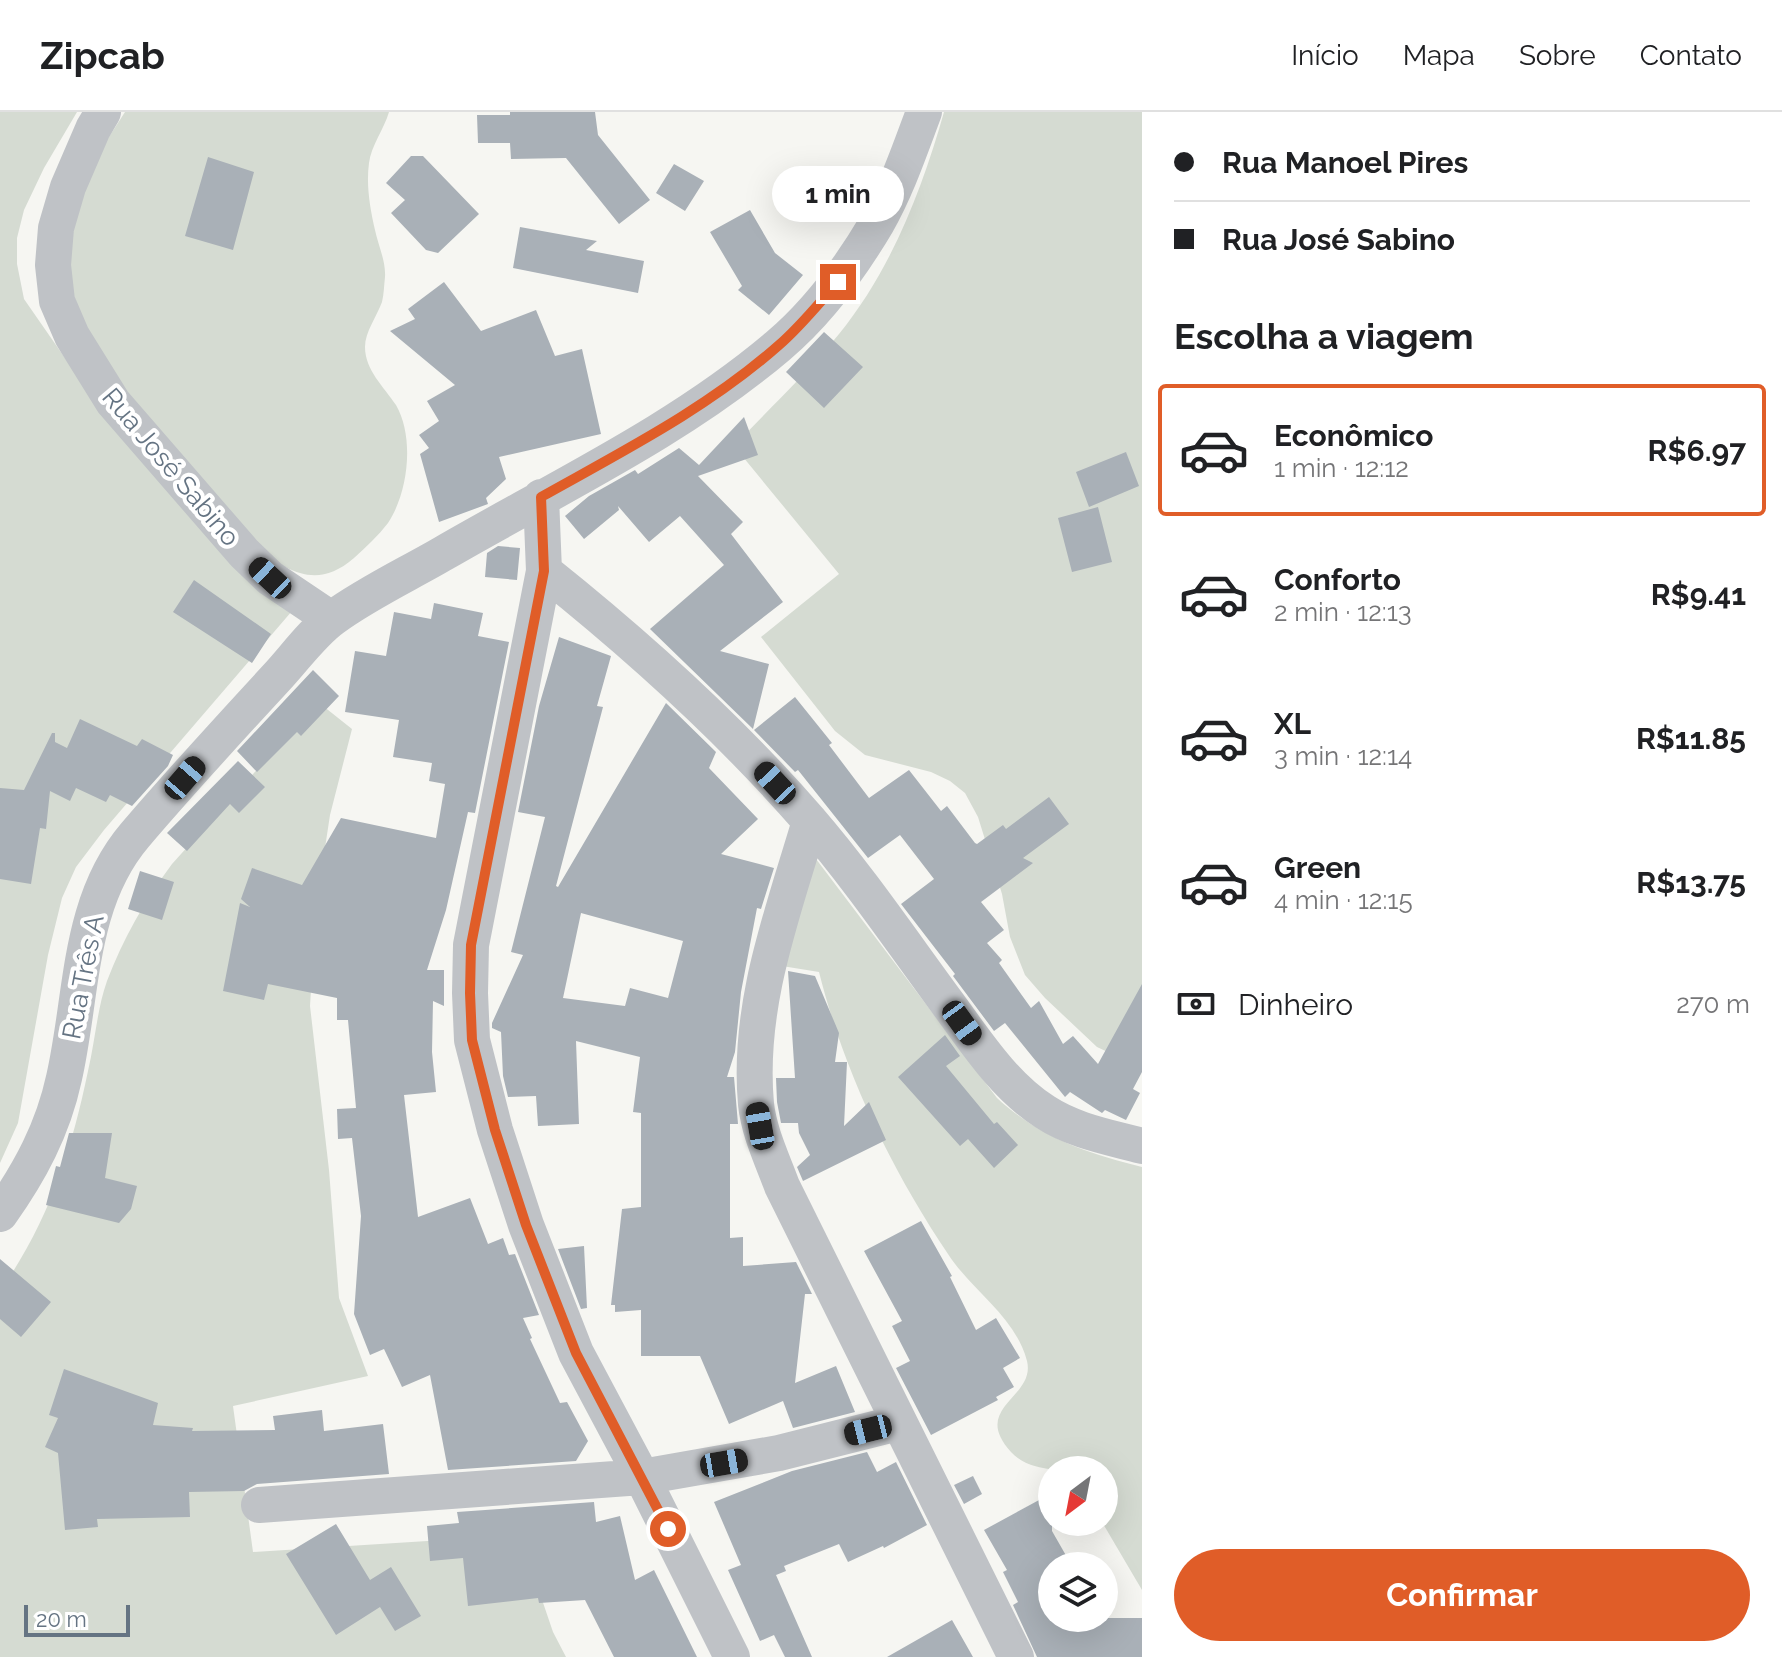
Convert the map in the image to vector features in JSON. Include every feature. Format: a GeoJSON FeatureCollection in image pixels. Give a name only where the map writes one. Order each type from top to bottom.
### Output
{"type":"FeatureCollection","features":[{"type":"Feature","properties":{"kind":"street","name":"Rua José Sabino"},"geometry":{"type":"LineString","coordinates":[[103,112],[68,187],[56,228],[53,265],[57,301],[72,336],[113,402],[206,511],[270,578],[331,619]]}},
{"type":"Feature","properties":{"kind":"street"},"geometry":{"type":"LineString","coordinates":[[331,619],[718,394],[781,344],[838,282],[876,223],[892,194],[924,112]]}},
{"type":"Feature","properties":{"kind":"street"},"geometry":{"type":"LineString","coordinates":[[541,497],[544,571],[471,945],[472,1040],[495,1130],[526,1225],[576,1353],[732,1657]]}},
{"type":"Feature","properties":{"kind":"street"},"geometry":{"type":"LineString","coordinates":[[544,571],[583,602],[740,745],[810,821],[977,1044],[1022,1094],[1066,1123],[1142,1146]]}},
{"type":"Feature","properties":{"kind":"street","name":"Rua Três A"},"geometry":{"type":"LineString","coordinates":[[0,1214],[23,1181],[51,1128],[64,1078],[89,928],[102,885],[116,858],[331,619]]}},
{"type":"Feature","properties":{"kind":"street"},"geometry":{"type":"LineString","coordinates":[[810,821],[763,979],[756,1028],[756,1103],[760,1126],[782,1186],[1016,1657]]}},
{"type":"Feature","properties":{"kind":"street"},"geometry":{"type":"LineString","coordinates":[[259,1505],[642,1477],[779,1453],[898,1423]]}},
{"type":"Feature","properties":{"kind":"shaded area"},"geometry":{"type":"Polygon","coordinates":[[[0,112],[77,112],[24,210],[17,238],[17,264],[24,299],[83,384],[292,611],[104,830],[76,867],[62,898],[48,955],[18,1123],[0,1163],[0,112]]]}},
{"type":"Feature","properties":{"kind":"shaded area"},"geometry":{"type":"Polygon","coordinates":[[[125,112],[389,112],[369,163],[370,205],[385,277],[382,302],[365,347],[372,371],[402,418],[407,465],[400,497],[388,523],[341,568],[316,575],[304,574],[280,564],[256,548],[96,354],[72,291],[67,254],[75,209],[107,140],[125,112]]]}},
{"type":"Feature","properties":{"kind":"shaded area"},"geometry":{"type":"Polygon","coordinates":[[[944,112],[1142,112],[1142,1068],[1097,1047],[1025,975],[1010,937],[1002,894],[978,817],[965,793],[931,772],[865,755],[835,731],[761,637],[839,574],[734,446],[801,377],[858,309],[903,228],[926,171],[944,112]]]}},
{"type":"Feature","properties":{"kind":"shaded area"},"geometry":{"type":"Polygon","coordinates":[[[318,702],[352,729],[330,815],[316,907],[310,1006],[329,1170],[339,1298],[368,1376],[233,1406],[253,1552],[520,1535],[553,1632],[566,1657],[0,1657],[0,1291],[32,1239],[56,1186],[74,1130],[104,992],[113,965],[135,920],[172,864],[318,702]]]}},
{"type":"Feature","properties":{"kind":"shaded area"},"geometry":{"type":"Polygon","coordinates":[[[813,855],[997,1098],[1047,1134],[1102,1156],[1142,1167],[1142,1590],[1110,1536],[1118,1536],[1118,1456],[1038,1456],[1038,1467],[1011,1452],[1000,1437],[997,1424],[1000,1413],[1023,1384],[1027,1374],[1027,1361],[1021,1345],[1003,1317],[948,1254],[907,1188],[856,1083],[819,972],[782,966],[813,855]]]}},
{"type":"Feature","properties":{"kind":"building"},"geometry":{"type":"Polygon","coordinates":[[[510,112],[595,112],[598,135],[650,200],[619,224],[566,158],[511,159],[510,143],[478,143],[477,115],[510,115],[510,112]]]}},
{"type":"Feature","properties":{"kind":"building"},"geometry":{"type":"Polygon","coordinates":[[[411,156],[423,156],[479,214],[438,253],[426,250],[391,213],[405,200],[386,183],[411,156]]]}},
{"type":"Feature","properties":{"kind":"building"},"geometry":{"type":"Polygon","coordinates":[[[208,157],[254,172],[233,250],[185,236],[208,157]]]}},
{"type":"Feature","properties":{"kind":"building"},"geometry":{"type":"Polygon","coordinates":[[[674,164],[704,181],[685,211],[656,193],[674,164]]]}},
{"type":"Feature","properties":{"kind":"building"},"geometry":{"type":"Polygon","coordinates":[[[750,210],[775,253],[803,275],[769,315],[738,290],[742,286],[710,232],[750,210]]]}},
{"type":"Feature","properties":{"kind":"building"},"geometry":{"type":"Polygon","coordinates":[[[520,227],[597,241],[586,250],[644,261],[638,293],[513,268],[520,227]]]}},
{"type":"Feature","properties":{"kind":"building"},"geometry":{"type":"Polygon","coordinates":[[[444,282],[481,331],[536,310],[555,356],[582,349],[601,434],[499,457],[506,479],[486,498],[488,504],[439,522],[420,454],[429,448],[419,435],[439,421],[427,401],[455,385],[390,331],[415,319],[408,309],[444,282]]]}},
{"type":"Feature","properties":{"kind":"building"},"geometry":{"type":"Polygon","coordinates":[[[824,332],[863,367],[824,408],[786,372],[824,332]]]}},
{"type":"Feature","properties":{"kind":"building"},"geometry":{"type":"Polygon","coordinates":[[[744,417],[758,455],[698,476],[743,522],[731,534],[783,602],[720,651],[769,664],[753,729],[650,629],[724,565],[680,516],[649,542],[618,506],[619,510],[584,539],[565,516],[589,496],[635,470],[638,474],[679,448],[699,465],[744,417]]]}},
{"type":"Feature","properties":{"kind":"building"},"geometry":{"type":"Polygon","coordinates":[[[1126,452],[1139,486],[1089,507],[1076,472],[1126,452]]]}},
{"type":"Feature","properties":{"kind":"building"},"geometry":{"type":"Polygon","coordinates":[[[1098,507],[1112,562],[1072,572],[1058,518],[1098,507]]]}},
{"type":"Feature","properties":{"kind":"building"},"geometry":{"type":"Polygon","coordinates":[[[498,546],[520,548],[517,580],[485,577],[487,553],[498,546]]]}},
{"type":"Feature","properties":{"kind":"building"},"geometry":{"type":"Polygon","coordinates":[[[194,580],[271,634],[252,663],[173,612],[194,580]]]}},
{"type":"Feature","properties":{"kind":"building"},"geometry":{"type":"Polygon","coordinates":[[[434,603],[483,613],[478,636],[509,642],[475,813],[468,812],[446,910],[427,970],[444,970],[444,1006],[433,1001],[432,1052],[436,1092],[404,1095],[418,1217],[470,1198],[488,1244],[503,1238],[509,1255],[515,1254],[539,1315],[523,1318],[530,1339],[560,1403],[567,1402],[588,1441],[576,1461],[448,1470],[430,1375],[402,1387],[384,1349],[370,1355],[354,1314],[361,1216],[352,1138],[338,1139],[337,1109],[356,1108],[348,1020],[337,1020],[337,998],[268,984],[264,1000],[223,991],[240,903],[250,907],[241,899],[252,868],[302,885],[341,818],[436,838],[445,784],[429,781],[432,763],[393,757],[399,720],[345,712],[355,651],[386,656],[394,612],[431,619],[434,603]]]}},
{"type":"Feature","properties":{"kind":"building"},"geometry":{"type":"Polygon","coordinates":[[[559,637],[611,656],[597,706],[603,707],[556,886],[666,703],[716,752],[709,768],[758,819],[721,854],[774,868],[761,909],[757,908],[741,992],[735,1052],[727,1077],[734,1077],[738,1124],[730,1124],[730,1238],[743,1237],[743,1266],[796,1262],[812,1294],[805,1294],[795,1383],[836,1366],[855,1412],[793,1428],[783,1401],[729,1424],[700,1356],[641,1356],[641,1310],[615,1312],[615,1305],[611,1305],[622,1209],[641,1207],[641,1113],[633,1112],[640,1057],[576,1041],[579,1124],[538,1126],[536,1096],[508,1097],[503,1076],[501,1032],[492,1028],[492,1023],[523,955],[511,952],[545,817],[518,812],[539,706],[559,637]],[[581,913],[563,998],[625,1006],[630,988],[668,998],[683,941],[581,913]]]}},
{"type":"Feature","properties":{"kind":"building"},"geometry":{"type":"Polygon","coordinates":[[[313,670],[339,696],[301,736],[297,732],[257,772],[237,751],[313,670]]]}},
{"type":"Feature","properties":{"kind":"building"},"geometry":{"type":"Polygon","coordinates":[[[795,697],[832,743],[829,745],[869,798],[909,770],[941,811],[947,806],[977,844],[1003,825],[1006,829],[1049,797],[1069,824],[1023,858],[1033,863],[981,902],[1004,930],[987,943],[1002,960],[999,963],[1031,1008],[1039,1001],[1063,1044],[1073,1036],[1098,1064],[1142,984],[1142,1072],[1133,1089],[1140,1093],[1126,1120],[1105,1110],[1102,1113],[1070,1092],[1065,1097],[1005,1023],[994,1031],[901,904],[934,879],[900,835],[868,858],[798,770],[795,772],[754,730],[795,697]]]}},
{"type":"Feature","properties":{"kind":"building"},"geometry":{"type":"Polygon","coordinates":[[[80,719],[137,746],[142,739],[173,755],[168,766],[132,806],[110,795],[106,802],[76,788],[70,801],[50,791],[46,829],[40,828],[31,884],[0,879],[0,788],[24,790],[52,733],[55,733],[55,742],[67,748],[80,719]]]}},
{"type":"Feature","properties":{"kind":"building"},"geometry":{"type":"Polygon","coordinates":[[[238,761],[265,787],[239,813],[230,804],[187,851],[167,833],[238,761]]]}},
{"type":"Feature","properties":{"kind":"building"},"geometry":{"type":"Polygon","coordinates":[[[140,871],[174,882],[162,920],[128,909],[140,871]]]}},
{"type":"Feature","properties":{"kind":"building"},"geometry":{"type":"Polygon","coordinates":[[[788,971],[815,976],[839,1033],[835,1062],[847,1062],[844,1126],[869,1102],[886,1140],[803,1181],[797,1167],[810,1155],[799,1133],[798,1123],[781,1123],[777,1102],[776,1078],[795,1078],[788,971]]]}},
{"type":"Feature","properties":{"kind":"building"},"geometry":{"type":"Polygon","coordinates":[[[945,1035],[960,1056],[946,1066],[994,1124],[997,1122],[1018,1145],[994,1168],[968,1139],[960,1146],[898,1077],[945,1035]]]}},
{"type":"Feature","properties":{"kind":"building"},"geometry":{"type":"Polygon","coordinates":[[[69,1133],[112,1133],[105,1178],[137,1186],[131,1209],[119,1223],[46,1205],[69,1133]]]}},
{"type":"Feature","properties":{"kind":"building"},"geometry":{"type":"Polygon","coordinates":[[[921,1221],[952,1276],[976,1330],[996,1318],[1020,1358],[1003,1368],[1014,1387],[996,1397],[998,1400],[931,1435],[896,1368],[910,1361],[892,1326],[902,1321],[864,1251],[921,1221]]]}},
{"type":"Feature","properties":{"kind":"building"},"geometry":{"type":"Polygon","coordinates":[[[584,1246],[587,1308],[581,1309],[558,1249],[584,1246]]]}},
{"type":"Feature","properties":{"kind":"building"},"geometry":{"type":"Polygon","coordinates":[[[0,1259],[51,1302],[21,1337],[0,1319],[0,1259]]]}},
{"type":"Feature","properties":{"kind":"building"},"geometry":{"type":"Polygon","coordinates":[[[64,1369],[158,1403],[153,1425],[193,1428],[192,1431],[275,1430],[273,1416],[322,1410],[324,1431],[383,1424],[389,1474],[257,1484],[244,1491],[189,1492],[190,1517],[97,1519],[98,1527],[65,1530],[58,1453],[45,1447],[58,1418],[49,1415],[64,1369]]]}},
{"type":"Feature","properties":{"kind":"building"},"geometry":{"type":"Polygon","coordinates":[[[867,1452],[877,1472],[896,1462],[927,1525],[884,1548],[848,1562],[839,1544],[784,1566],[786,1571],[776,1575],[812,1657],[785,1657],[774,1635],[760,1641],[728,1570],[741,1565],[714,1502],[792,1471],[867,1452]]]}},
{"type":"Feature","properties":{"kind":"building"},"geometry":{"type":"Polygon","coordinates":[[[973,1476],[982,1494],[964,1504],[954,1485],[973,1476]]]}},
{"type":"Feature","properties":{"kind":"building"},"geometry":{"type":"Polygon","coordinates":[[[1038,1501],[1038,1536],[1055,1536],[1064,1552],[1038,1552],[1038,1632],[1118,1632],[1118,1618],[1142,1618],[1142,1657],[1037,1657],[1013,1605],[1018,1602],[1003,1572],[1007,1570],[984,1530],[1038,1501]]]}},
{"type":"Feature","properties":{"kind":"building"},"geometry":{"type":"Polygon","coordinates":[[[594,1502],[596,1522],[620,1516],[635,1580],[654,1570],[697,1657],[614,1657],[585,1600],[539,1603],[538,1598],[468,1606],[463,1558],[430,1561],[427,1526],[459,1523],[457,1512],[594,1502]]]}},
{"type":"Feature","properties":{"kind":"building"},"geometry":{"type":"Polygon","coordinates":[[[336,1524],[370,1580],[391,1567],[421,1616],[395,1631],[380,1607],[336,1635],[286,1554],[336,1524]]]}},
{"type":"Feature","properties":{"kind":"building"},"geometry":{"type":"Polygon","coordinates":[[[952,1620],[973,1657],[887,1657],[952,1620]]]}},
{"type":"Feature","properties":{"kind":"route"},"geometry":{"type":"LineString","coordinates":[[668,1529],[576,1353],[526,1225],[495,1130],[472,1040],[471,945],[544,571],[541,497],[718,394],[781,344],[838,282]]}}]}
